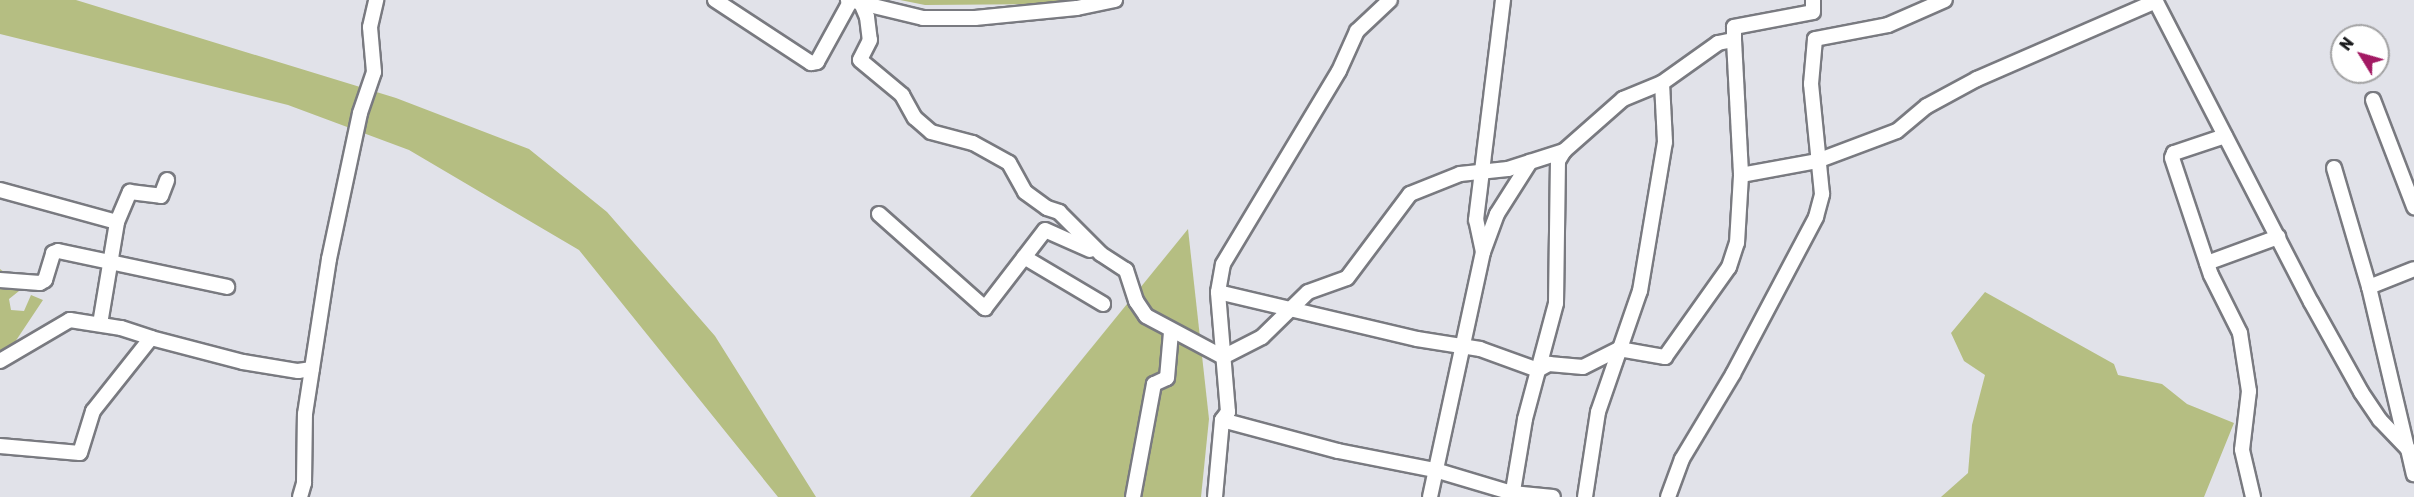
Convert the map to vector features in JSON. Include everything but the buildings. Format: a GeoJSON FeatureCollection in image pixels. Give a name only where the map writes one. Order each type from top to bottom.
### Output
{"type":"FeatureCollection","features":[{"type":"Feature","properties":{"kind":"street"},"geometry":{"type":"LineString","coordinates":[[300,497],[304,483],[305,414],[339,208],[360,112],[374,72],[370,27],[376,0]]}},
{"type":"Feature","properties":{"kind":"street"},"geometry":{"type":"LineString","coordinates":[[715,0],[810,63],[817,62],[852,1]]}},
{"type":"Feature","properties":{"kind":"street"},"geometry":{"type":"LineString","coordinates":[[852,1],[924,18],[975,18],[1077,8],[1115,0]]}},
{"type":"Feature","properties":{"kind":"street"},"geometry":{"type":"LineString","coordinates":[[1215,497],[1221,420],[1228,412],[1218,292],[1228,251],[1246,228],[1339,71],[1358,31],[1390,0]]}},
{"type":"Feature","properties":{"kind":"street"},"geometry":{"type":"LineString","coordinates":[[1483,252],[1476,220],[1484,171],[1503,0]]}},
{"type":"Feature","properties":{"kind":"street"},"geometry":{"type":"LineString","coordinates":[[1815,39],[1888,25],[1945,0]]}},
{"type":"Feature","properties":{"kind":"street"},"geometry":{"type":"LineString","coordinates":[[852,1],[870,40],[860,60],[902,95],[915,118],[931,132],[973,143],[1009,163],[1025,192],[1047,208],[1059,212],[1101,254]]}},
{"type":"Feature","properties":{"kind":"street"},"geometry":{"type":"LineString","coordinates":[[1741,175],[1817,161],[1897,131],[1927,106],[1977,79],[2156,1],[2361,392],[2380,420],[2411,453]]}},
{"type":"Feature","properties":{"kind":"street"},"geometry":{"type":"LineString","coordinates":[[1218,292],[1480,350],[1538,370],[1549,364],[1583,367],[1619,349],[1665,357],[1729,267],[1737,243],[1741,175],[1734,27],[1813,6],[1815,39],[1811,84],[1822,194],[1816,217],[1733,374],[1682,459],[1668,497]]}},
{"type":"Feature","properties":{"kind":"street"},"geometry":{"type":"LineString","coordinates":[[1512,495],[1525,419],[1556,303],[1558,161],[1564,151],[1623,99],[1662,84],[1718,43],[1734,40]]}},
{"type":"Feature","properties":{"kind":"street"},"geometry":{"type":"LineString","coordinates":[[1585,497],[1598,412],[1640,291],[1665,142],[1662,84]]}},
{"type":"Feature","properties":{"kind":"street"},"geometry":{"type":"LineString","coordinates":[[2373,100],[2414,207]]}},
{"type":"Feature","properties":{"kind":"street"},"geometry":{"type":"LineString","coordinates":[[2225,136],[2174,153],[2172,158],[2207,263],[2233,314],[2246,359],[2248,391],[2242,443],[2253,497]]}},
{"type":"Feature","properties":{"kind":"street"},"geometry":{"type":"LineString","coordinates":[[1223,357],[1256,342],[1316,288],[1347,278],[1410,194],[1460,174],[1530,162],[1564,151]]}},
{"type":"Feature","properties":{"kind":"street"},"geometry":{"type":"LineString","coordinates":[[1430,497],[1483,252],[1497,214],[1530,162]]}},
{"type":"Feature","properties":{"kind":"street"},"geometry":{"type":"LineString","coordinates":[[2334,168],[2369,287],[2411,453],[2414,474]]}},
{"type":"Feature","properties":{"kind":"street"},"geometry":{"type":"LineString","coordinates":[[100,324],[117,222],[130,192],[161,196],[167,180]]}},
{"type":"Feature","properties":{"kind":"street"},"geometry":{"type":"LineString","coordinates":[[0,190],[117,222]]}},
{"type":"Feature","properties":{"kind":"street"},"geometry":{"type":"LineString","coordinates":[[879,214],[984,308],[1048,228],[1101,254],[1128,273],[1141,311],[1171,332],[1223,357]]}},
{"type":"Feature","properties":{"kind":"street"},"geometry":{"type":"LineString","coordinates":[[2207,263],[2278,237]]}},
{"type":"Feature","properties":{"kind":"street"},"geometry":{"type":"LineString","coordinates":[[0,280],[40,283],[45,280],[53,253],[58,251],[111,260],[227,287]]}},
{"type":"Feature","properties":{"kind":"street"},"geometry":{"type":"LineString","coordinates":[[1024,258],[1103,304]]}},
{"type":"Feature","properties":{"kind":"street"},"geometry":{"type":"LineString","coordinates":[[2369,287],[2414,269]]}},
{"type":"Feature","properties":{"kind":"street"},"geometry":{"type":"LineString","coordinates":[[0,361],[63,322],[78,320],[243,362],[298,371],[312,369]]}},
{"type":"Feature","properties":{"kind":"street"},"geometry":{"type":"LineString","coordinates":[[1133,497],[1154,384],[1167,378],[1171,332]]}},
{"type":"Feature","properties":{"kind":"street"},"geometry":{"type":"LineString","coordinates":[[0,446],[80,453],[93,411],[151,338]]}},
{"type":"Feature","properties":{"kind":"street"},"geometry":{"type":"LineString","coordinates":[[1221,420],[1338,451],[1435,470],[1512,495],[1553,497]]}},
{"type":"Feature","properties":{"kind":"green space"},"geometry":{"type":"Polygon","coordinates":[[[0,0],[76,0],[396,98],[529,149],[607,212],[715,336],[816,497],[778,497],[579,250],[409,150],[288,105],[0,34],[0,0]]]}},
{"type":"Feature","properties":{"kind":"green space"},"geometry":{"type":"Polygon","coordinates":[[[900,0],[1073,0],[1057,4],[925,5],[900,0]]]}},
{"type":"Feature","properties":{"kind":"green space"},"geometry":{"type":"Polygon","coordinates":[[[1188,229],[1209,419],[1201,497],[970,497],[1188,229]]]}},
{"type":"Feature","properties":{"kind":"green space"},"geometry":{"type":"Polygon","coordinates":[[[0,269],[24,287],[9,299],[11,310],[24,311],[31,295],[43,300],[9,351],[0,352],[0,269]]]}},
{"type":"Feature","properties":{"kind":"green space"},"geometry":{"type":"Polygon","coordinates":[[[1985,292],[2114,364],[2118,375],[2162,384],[2187,404],[2234,423],[2204,497],[1941,497],[1968,473],[1972,425],[1985,375],[1964,361],[1951,333],[1985,292]]]}}]}
